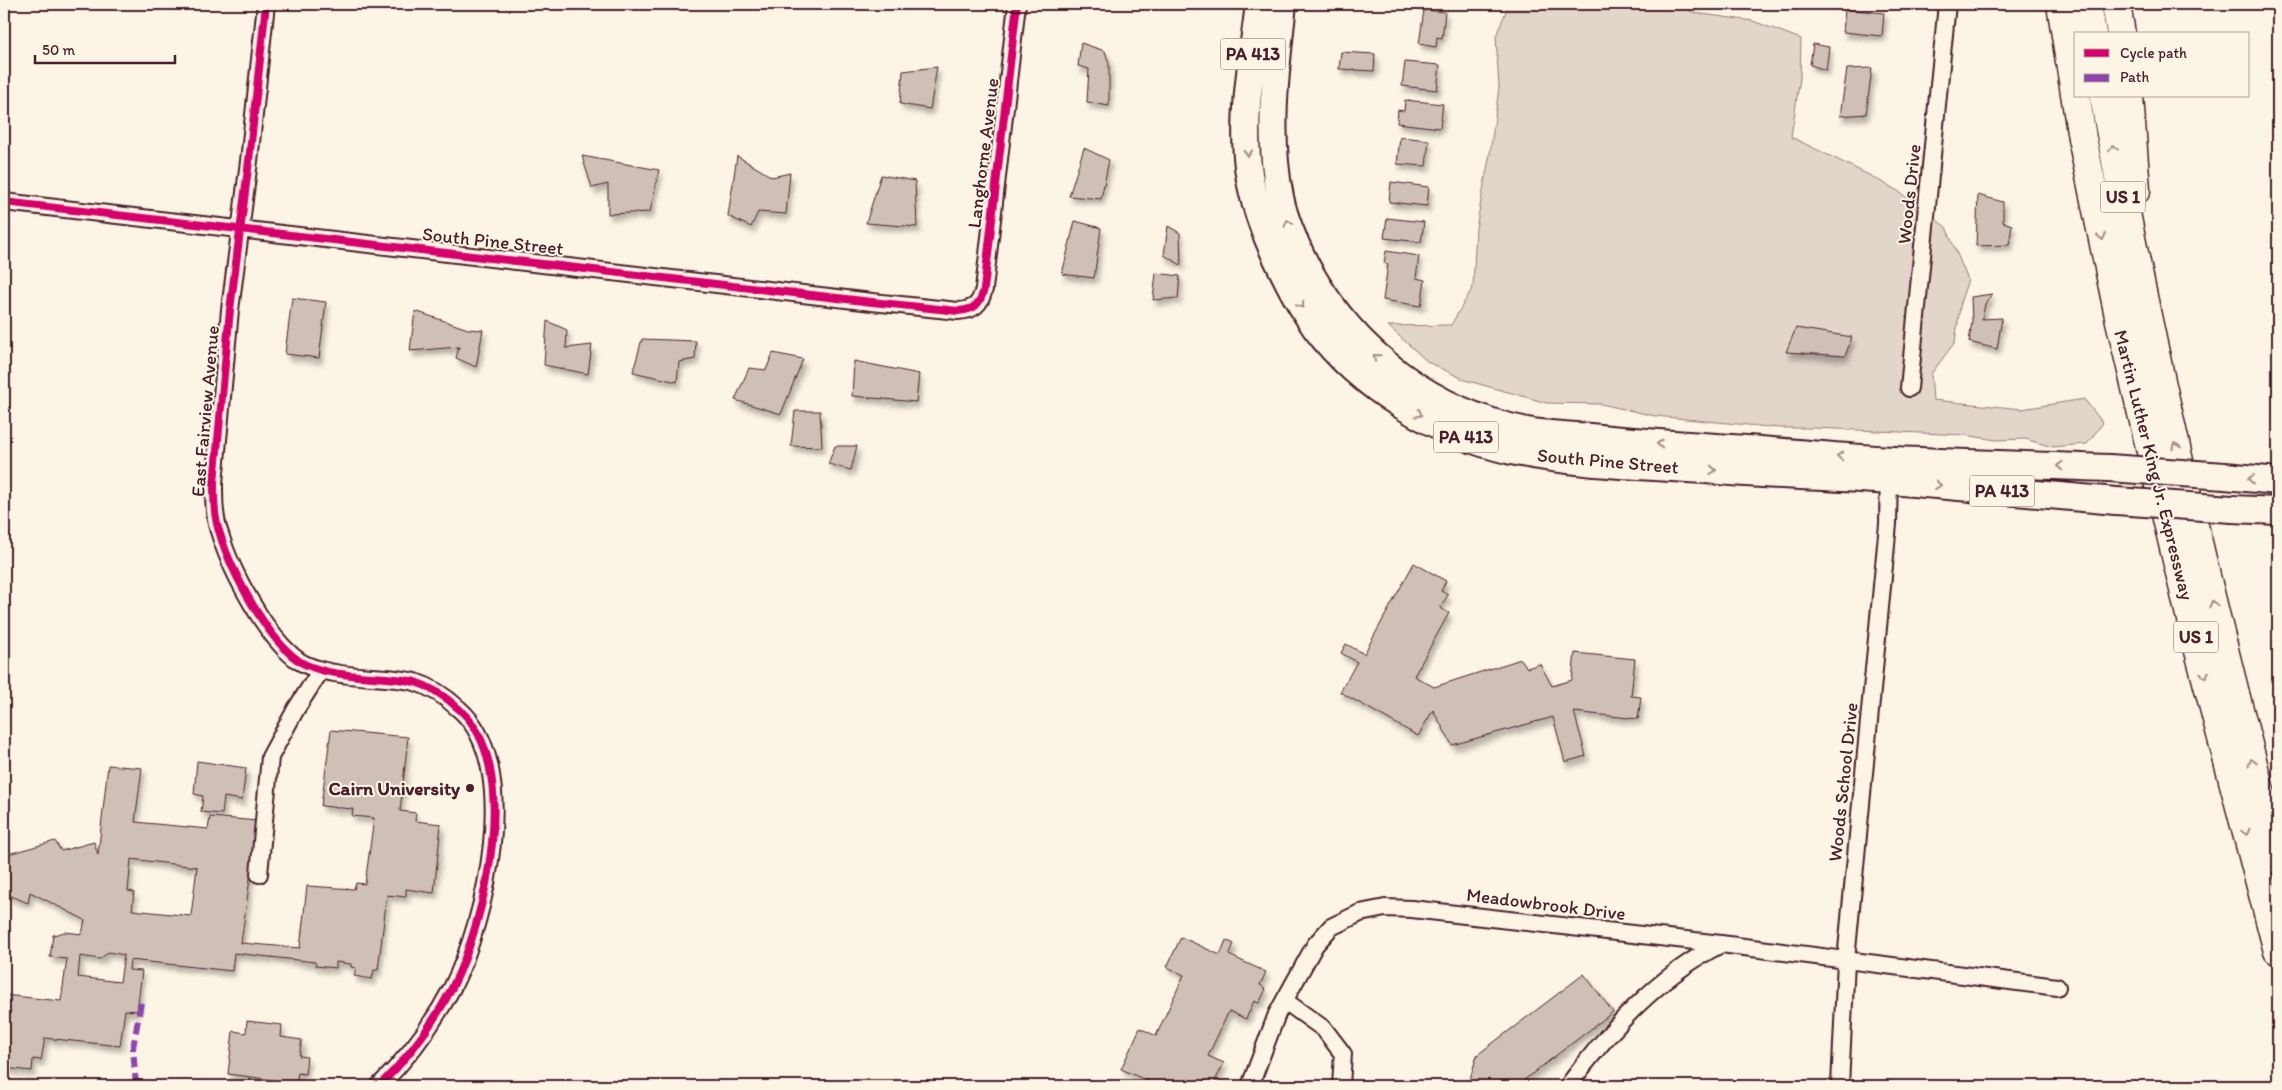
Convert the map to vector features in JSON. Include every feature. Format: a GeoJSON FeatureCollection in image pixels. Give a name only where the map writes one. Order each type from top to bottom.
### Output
{"type":"FeatureCollection","features":[{"type":"Feature","properties":{"kind":"highway"},"geometry":{"type":"LineString","coordinates":[[2042,4],[2057,65],[2082,138]]}},
{"type":"Feature","properties":{"kind":"highway","name":"Martin Luther King Jr. Expressway"},"geometry":{"type":"LineString","coordinates":[[2061,4],[2074,87]]}},
{"type":"Feature","properties":{"kind":"highway"},"geometry":{"type":"LineString","coordinates":[[2087,4],[2092,32]]}},
{"type":"Feature","properties":{"kind":"highway"},"geometry":{"type":"LineString","coordinates":[[2116,4],[2121,32]]}},
{"type":"Feature","properties":{"kind":"highway","name":"Martin Luther King Jr. Expressway"},"geometry":{"type":"LineString","coordinates":[[2076,98],[2082,138],[2120,321],[2190,613],[2278,951]]}},
{"type":"Feature","properties":{"kind":"highway","name":"Martin Luther King Jr. Expressway"},"geometry":{"type":"LineString","coordinates":[[2104,98],[2180,468],[2213,608],[2278,859]]}},
{"type":"Feature","properties":{"kind":"highway"},"geometry":{"type":"LineString","coordinates":[[2129,98],[2144,298]]}},
{"type":"Feature","properties":{"kind":"main road","name":"South Pine Street"},"geometry":{"type":"LineString","coordinates":[[1259,4],[1247,104],[1247,158],[1254,198],[1265,235],[1298,300],[1315,328],[1346,361],[1374,385],[1403,406],[1435,423],[1469,438],[1512,451],[1579,460],[1805,478],[1889,470],[2109,468],[2278,481]]}},
{"type":"Feature","properties":{"kind":"main road","name":"South Pine Street"},"geometry":{"type":"LineString","coordinates":[[1283,4],[1275,81],[1273,148],[1280,199],[1294,243],[1319,288],[1341,320],[1373,354],[1418,389],[1460,410],[1484,419],[1528,431],[1889,470],[2116,501],[2278,512]]}},
{"type":"Feature","properties":{"kind":"street","name":"East Fairview Avenue"},"geometry":{"type":"LineString","coordinates":[[266,4],[241,230],[230,310],[214,483],[214,508],[219,533],[229,559],[252,602],[278,641],[300,661],[321,670],[417,683],[441,694],[462,711],[478,733],[491,773],[494,811],[487,879],[472,939],[452,988],[417,1044],[379,1086]]}},
{"type":"Feature","properties":{"kind":"street","name":"Langhorne Avenue"},"geometry":{"type":"LineString","coordinates":[[978,305],[984,289],[1017,4]]}},
{"type":"Feature","properties":{"kind":"street","name":"Woods Drive"},"geometry":{"type":"LineString","coordinates":[[1910,388],[1947,4]]}},
{"type":"Feature","properties":{"kind":"street","name":"South Pine Street"},"geometry":{"type":"LineString","coordinates":[[4,202],[958,311],[970,310],[978,305]]}},
{"type":"Feature","properties":{"kind":"street","name":"Woods School Drive"},"geometry":{"type":"LineString","coordinates":[[1840,1086],[1846,960],[1886,544],[1889,470]]}},
{"type":"Feature","properties":{"kind":"street"},"geometry":{"type":"LineString","coordinates":[[259,874],[270,757],[296,709],[321,670]]}},
{"type":"Feature","properties":{"kind":"street","name":"Meadowbrook Drive"},"geometry":{"type":"LineString","coordinates":[[1250,1086],[1277,1014],[1315,945],[1331,927],[1360,913],[1385,908],[1412,908],[1721,944],[2057,987]]}},
{"type":"Feature","properties":{"kind":"street"},"geometry":{"type":"LineString","coordinates":[[1568,1086],[1609,1035],[1642,999],[1690,961],[1721,944]]}},
{"type":"Feature","properties":{"kind":"street"},"geometry":{"type":"LineString","coordinates":[[1285,1001],[1324,1029],[1343,1054],[1341,1086]]}},
{"type":"Feature","properties":{"kind":"shaded area"},"geometry":{"type":"Polygon","coordinates":[[[1509,4],[1673,4],[1695,13],[1753,21],[1801,39],[1800,78],[1791,137],[1898,191],[1946,227],[1968,280],[1961,300],[1955,342],[1931,374],[1933,400],[2022,409],[2084,399],[2103,423],[2087,444],[2052,447],[2025,439],[1996,440],[1964,435],[1779,428],[1655,416],[1601,404],[1547,403],[1465,380],[1428,362],[1388,326],[1451,325],[1473,287],[1476,228],[1490,153],[1499,88],[1496,36],[1509,4]]]}},
{"type":"Feature","properties":{"kind":"building"},"geometry":{"type":"Polygon","coordinates":[[[1845,9],[1884,13],[1882,36],[1843,32],[1845,9]]]}},
{"type":"Feature","properties":{"kind":"building"},"geometry":{"type":"Polygon","coordinates":[[[1424,10],[1445,12],[1442,38],[1437,37],[1436,47],[1419,44],[1424,10]]]}},
{"type":"Feature","properties":{"kind":"building"},"geometry":{"type":"Polygon","coordinates":[[[1081,43],[1105,51],[1109,63],[1109,106],[1087,102],[1089,69],[1078,66],[1081,43]]]}},
{"type":"Feature","properties":{"kind":"building"},"geometry":{"type":"Polygon","coordinates":[[[1813,44],[1829,47],[1826,70],[1810,65],[1813,44]]]}},
{"type":"Feature","properties":{"kind":"building"},"geometry":{"type":"Polygon","coordinates":[[[1341,52],[1375,54],[1374,71],[1339,69],[1341,52]]]}},
{"type":"Feature","properties":{"kind":"building"},"geometry":{"type":"Polygon","coordinates":[[[1405,62],[1440,65],[1437,90],[1402,86],[1405,62]]]}},
{"type":"Feature","properties":{"kind":"building"},"geometry":{"type":"Polygon","coordinates":[[[937,67],[930,109],[900,104],[903,71],[937,67]]]}},
{"type":"Feature","properties":{"kind":"building"},"geometry":{"type":"Polygon","coordinates":[[[1872,68],[1866,114],[1840,116],[1847,69],[1872,68]]]}},
{"type":"Feature","properties":{"kind":"building"},"geometry":{"type":"Polygon","coordinates":[[[1405,100],[1443,104],[1440,128],[1397,123],[1398,110],[1404,111],[1405,100]]]}},
{"type":"Feature","properties":{"kind":"building"},"geometry":{"type":"Polygon","coordinates":[[[1400,137],[1429,140],[1426,166],[1397,164],[1400,137]]]}},
{"type":"Feature","properties":{"kind":"building"},"geometry":{"type":"Polygon","coordinates":[[[1084,148],[1109,160],[1101,199],[1069,196],[1084,148]]]}},
{"type":"Feature","properties":{"kind":"building"},"geometry":{"type":"Polygon","coordinates":[[[582,156],[659,170],[650,212],[608,214],[608,184],[592,188],[582,156]]]}},
{"type":"Feature","properties":{"kind":"building"},"geometry":{"type":"Polygon","coordinates":[[[737,156],[772,177],[790,173],[786,214],[758,212],[751,227],[728,216],[737,156]]]}},
{"type":"Feature","properties":{"kind":"building"},"geometry":{"type":"Polygon","coordinates":[[[881,175],[915,181],[917,227],[866,223],[881,175]]]}},
{"type":"Feature","properties":{"kind":"building"},"geometry":{"type":"Polygon","coordinates":[[[1391,182],[1429,187],[1427,206],[1389,202],[1391,182]]]}},
{"type":"Feature","properties":{"kind":"building"},"geometry":{"type":"Polygon","coordinates":[[[1978,195],[2003,202],[2003,222],[2012,225],[2009,245],[1976,246],[1978,195]]]}},
{"type":"Feature","properties":{"kind":"building"},"geometry":{"type":"Polygon","coordinates":[[[1387,218],[1424,222],[1421,242],[1384,238],[1387,218]]]}},
{"type":"Feature","properties":{"kind":"building"},"geometry":{"type":"Polygon","coordinates":[[[1075,221],[1101,228],[1094,278],[1062,274],[1075,221]]]}},
{"type":"Feature","properties":{"kind":"building"},"geometry":{"type":"Polygon","coordinates":[[[1168,226],[1180,233],[1181,265],[1164,255],[1168,226]]]}},
{"type":"Feature","properties":{"kind":"building"},"geometry":{"type":"Polygon","coordinates":[[[1386,251],[1419,256],[1416,278],[1425,280],[1421,306],[1383,300],[1388,264],[1384,263],[1386,251]]]}},
{"type":"Feature","properties":{"kind":"building"},"geometry":{"type":"Polygon","coordinates":[[[1156,273],[1180,276],[1178,298],[1153,300],[1156,273]]]}},
{"type":"Feature","properties":{"kind":"building"},"geometry":{"type":"Polygon","coordinates":[[[1992,294],[1985,304],[1982,319],[2002,318],[1997,349],[1969,342],[1972,321],[1971,297],[1992,294]]]}},
{"type":"Feature","properties":{"kind":"building"},"geometry":{"type":"Polygon","coordinates":[[[292,298],[326,302],[319,358],[285,354],[292,298]]]}},
{"type":"Feature","properties":{"kind":"building"},"geometry":{"type":"Polygon","coordinates":[[[415,311],[468,329],[483,330],[476,367],[456,358],[459,347],[410,351],[415,311]]]}},
{"type":"Feature","properties":{"kind":"building"},"geometry":{"type":"Polygon","coordinates":[[[547,321],[567,330],[566,348],[592,345],[588,374],[544,365],[547,321]]]}},
{"type":"Feature","properties":{"kind":"building"},"geometry":{"type":"Polygon","coordinates":[[[1796,328],[1852,337],[1845,356],[1786,352],[1796,328]]]}},
{"type":"Feature","properties":{"kind":"building"},"geometry":{"type":"Polygon","coordinates":[[[642,339],[696,341],[695,359],[679,362],[677,382],[633,372],[642,339]]]}},
{"type":"Feature","properties":{"kind":"building"},"geometry":{"type":"Polygon","coordinates":[[[773,353],[803,359],[781,414],[735,400],[749,368],[766,370],[773,353]]]}},
{"type":"Feature","properties":{"kind":"building"},"geometry":{"type":"Polygon","coordinates":[[[854,361],[919,374],[916,402],[852,396],[854,361]]]}},
{"type":"Feature","properties":{"kind":"building"},"geometry":{"type":"Polygon","coordinates":[[[795,411],[820,411],[822,447],[791,446],[795,411]]]}},
{"type":"Feature","properties":{"kind":"building"},"geometry":{"type":"Polygon","coordinates":[[[835,446],[857,446],[851,470],[828,464],[835,446]]]}},
{"type":"Feature","properties":{"kind":"building"},"geometry":{"type":"Polygon","coordinates":[[[1414,563],[1446,581],[1441,591],[1448,595],[1440,608],[1449,613],[1414,676],[1434,687],[1521,659],[1527,668],[1540,664],[1552,686],[1572,680],[1575,653],[1635,659],[1631,696],[1641,697],[1638,719],[1574,712],[1586,756],[1565,762],[1553,717],[1452,745],[1433,710],[1418,736],[1340,692],[1357,662],[1341,653],[1346,644],[1364,654],[1414,563]]]}},
{"type":"Feature","properties":{"kind":"building"},"geometry":{"type":"Polygon","coordinates":[[[331,730],[408,737],[400,811],[416,813],[415,821],[441,824],[434,893],[406,889],[406,897],[387,895],[378,970],[374,970],[372,979],[354,976],[356,968],[351,967],[351,964],[336,962],[336,968],[316,966],[315,962],[234,953],[232,971],[130,960],[129,970],[142,971],[137,1011],[125,1010],[120,1046],[45,1038],[41,1060],[33,1059],[32,1071],[4,1068],[4,995],[61,1001],[67,959],[50,957],[53,935],[65,932],[82,934],[85,920],[30,892],[28,903],[4,893],[8,854],[55,841],[61,851],[94,842],[98,855],[108,765],[142,768],[135,822],[208,829],[210,817],[258,821],[241,943],[300,948],[307,886],[354,889],[356,883],[365,884],[374,818],[352,816],[353,809],[321,806],[331,730]],[[131,859],[128,891],[134,892],[132,910],[191,916],[197,867],[131,859]],[[108,952],[100,959],[80,956],[78,977],[120,982],[124,955],[108,952]]]}},
{"type":"Feature","properties":{"kind":"building"},"geometry":{"type":"Polygon","coordinates":[[[197,761],[246,768],[242,800],[224,797],[222,814],[201,812],[203,796],[194,794],[197,761]]]}},
{"type":"Feature","properties":{"kind":"building"},"geometry":{"type":"Polygon","coordinates":[[[1181,937],[1220,955],[1226,940],[1234,944],[1229,955],[1266,972],[1260,985],[1266,989],[1259,1003],[1254,1001],[1246,1019],[1229,1011],[1208,1056],[1224,1063],[1215,1081],[1225,1086],[1159,1086],[1121,1069],[1140,1028],[1156,1036],[1184,975],[1167,967],[1181,937]]]}},
{"type":"Feature","properties":{"kind":"building"},"geometry":{"type":"Polygon","coordinates":[[[1584,974],[1613,1012],[1524,1080],[1522,1086],[1468,1086],[1477,1055],[1584,974]]]}},
{"type":"Feature","properties":{"kind":"building"},"geometry":{"type":"Polygon","coordinates":[[[247,1021],[282,1025],[281,1037],[302,1040],[299,1056],[307,1057],[305,1074],[298,1073],[296,1083],[228,1074],[233,1031],[246,1033],[247,1021]]]}},
{"type":"Feature","properties":{"kind":"marked path"},"geometry":{"type":"LineString","coordinates":[[136,1086],[133,1048],[142,997]]}},
{"type":"Feature","properties":{"kind":"cycle path"},"geometry":{"type":"LineString","coordinates":[[266,4],[230,310],[214,483],[218,528],[241,585],[275,637],[299,661],[333,673],[415,682],[439,693],[459,709],[478,734],[490,767],[494,804],[492,845],[486,886],[476,925],[464,960],[452,988],[437,1015],[410,1052],[379,1086]]}},
{"type":"Feature","properties":{"kind":"cycle path"},"geometry":{"type":"LineString","coordinates":[[4,202],[872,302],[958,311],[964,310],[976,306],[981,299],[984,289],[1017,4]]}},
{"type":"Feature","properties":{"kind":"place","name":"Cairn University"},"geometry":{"type":"Point","coordinates":[470,788]}}]}
